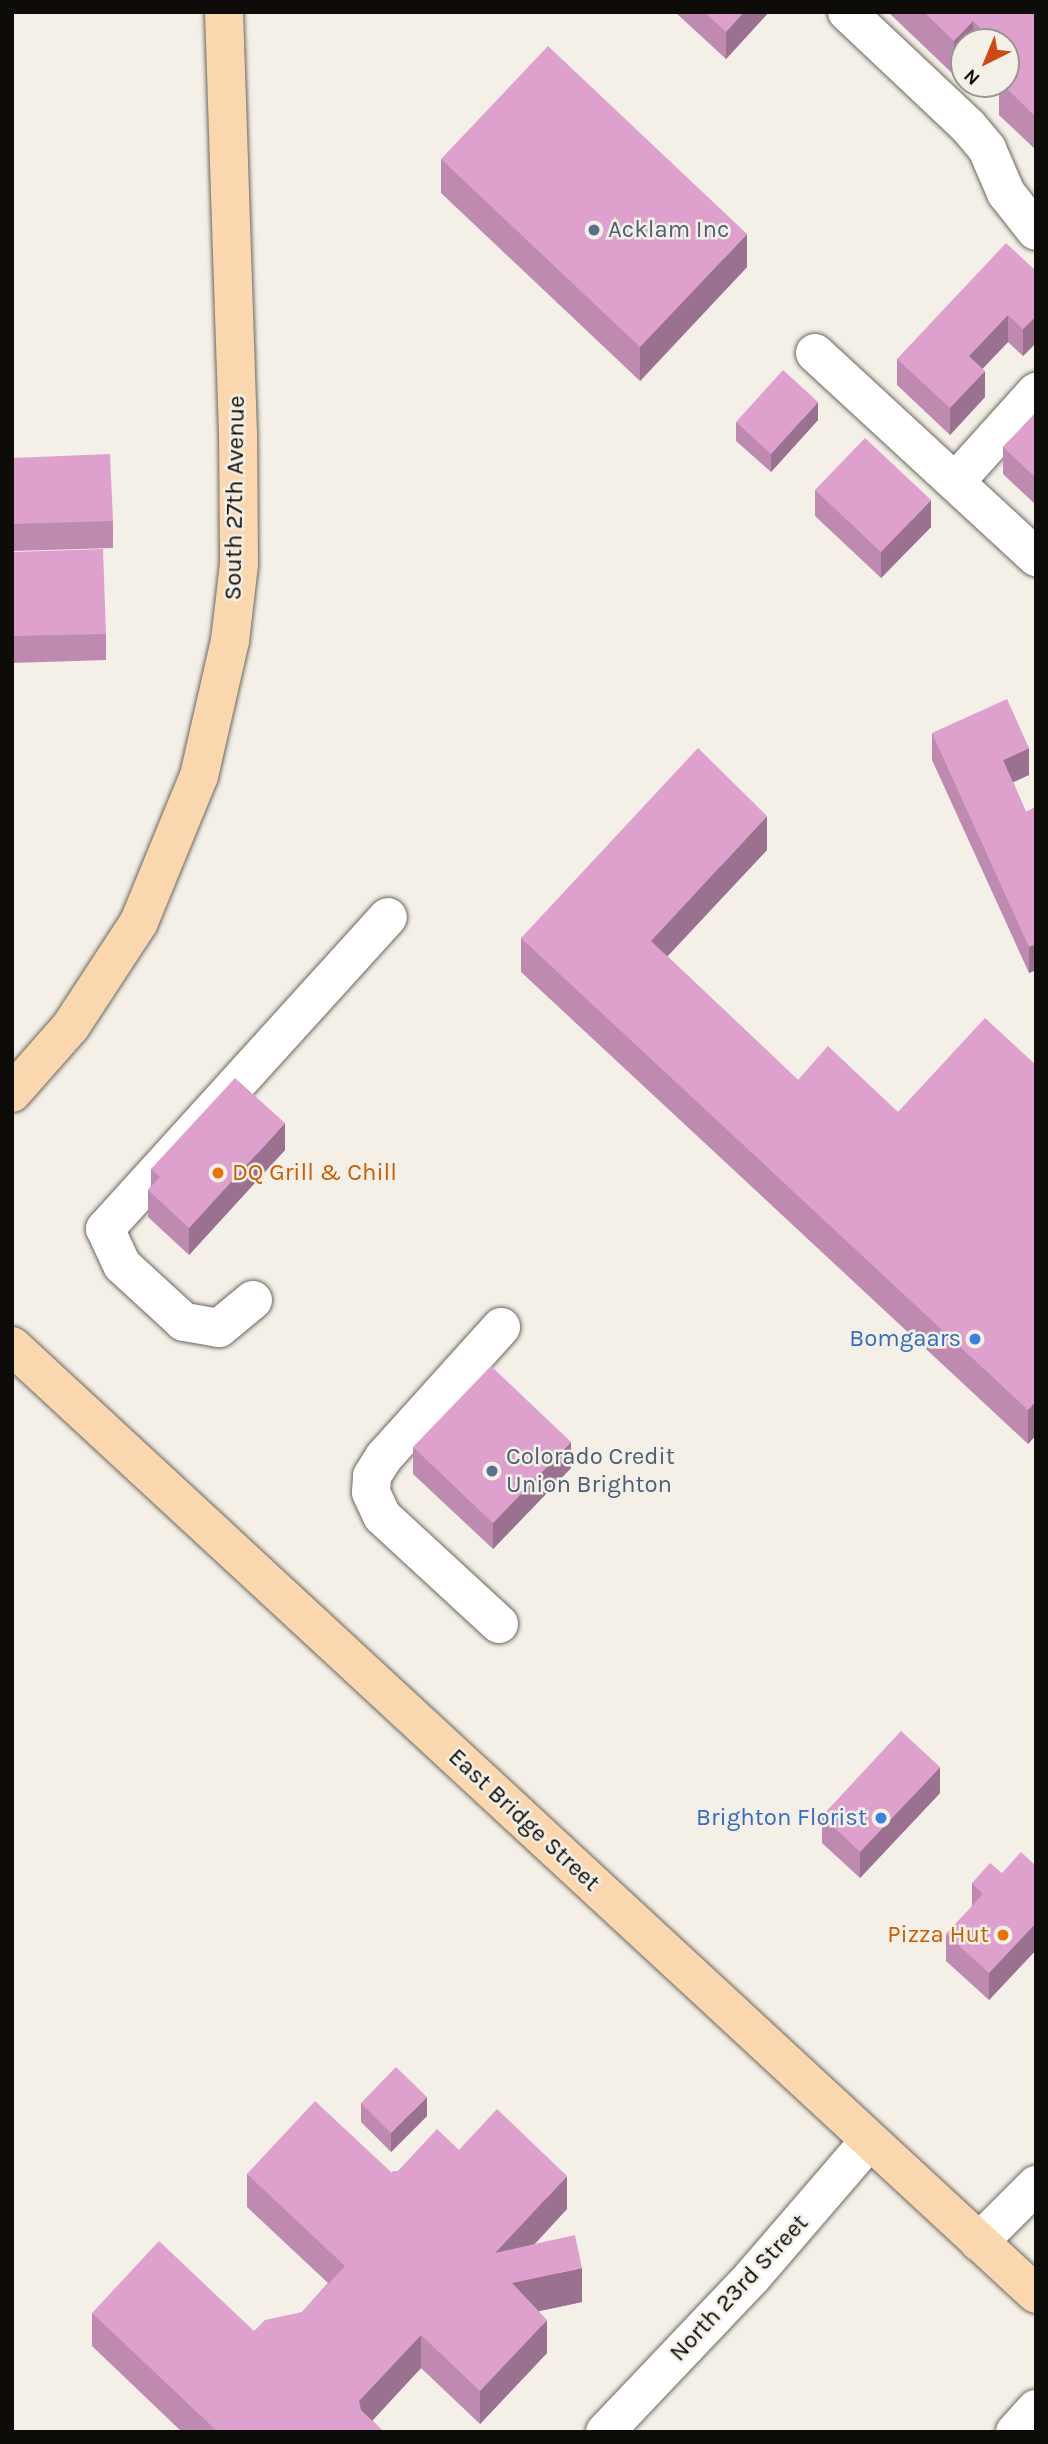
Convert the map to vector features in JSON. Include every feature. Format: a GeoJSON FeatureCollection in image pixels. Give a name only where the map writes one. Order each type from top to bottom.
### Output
{"type":"FeatureCollection","features":[{"type":"Feature","properties":{"kind":"main road","name":"South 27th Avenue"},"geometry":{"type":"LineString","coordinates":[[12,1093],[71,1026],[139,922],[200,776],[230,641],[239,564],[238,434],[224,12]]}},
{"type":"Feature","properties":{"kind":"main road","name":"East Bridge Street"},"geometry":{"type":"LineString","coordinates":[[12,1346],[1036,2294]]}},
{"type":"Feature","properties":{"kind":"street"},"geometry":{"type":"LineString","coordinates":[[847,12],[968,126],[987,149],[1006,193],[1036,232]]}},
{"type":"Feature","properties":{"kind":"street"},"geometry":{"type":"LineString","coordinates":[[815,353],[1036,557]]}},
{"type":"Feature","properties":{"kind":"street"},"geometry":{"type":"LineString","coordinates":[[956,481],[1036,392]]}},
{"type":"Feature","properties":{"kind":"street"},"geometry":{"type":"LineString","coordinates":[[253,1300],[219,1328],[184,1322],[122,1265],[105,1229],[388,917]]}},
{"type":"Feature","properties":{"kind":"street"},"geometry":{"type":"LineString","coordinates":[[499,1625],[382,1516],[371,1492],[372,1476],[384,1457],[501,1326]]}},
{"type":"Feature","properties":{"kind":"street","name":"North 23rd Street"},"geometry":{"type":"LineString","coordinates":[[605,2432],[752,2277],[869,2141]]}},
{"type":"Feature","properties":{"kind":"street"},"geometry":{"type":"LineString","coordinates":[[979,2242],[1036,2185]]}},
{"type":"Feature","properties":{"kind":"street"},"geometry":{"type":"LineString","coordinates":[[1015,2432],[1036,2409]]}},
{"type":"Feature","properties":{"kind":"building"},"geometry":{"type":"Polygon","coordinates":[[[704,12],[744,12],[726,32],[704,12]]]}},
{"type":"Feature","properties":{"kind":"building"},"geometry":{"type":"Polygon","coordinates":[[[924,12],[1036,12],[1036,117],[1016,98],[1020,98],[1020,28],[980,28],[973,21],[966,28],[950,28],[950,37],[924,12]]]}},
{"type":"Feature","properties":{"kind":"building","name":"Acklam Inc"},"geometry":{"type":"Polygon","coordinates":[[[548,46],[747,234],[640,347],[441,159],[548,46]]]}},
{"type":"Feature","properties":{"kind":"building"},"geometry":{"type":"Polygon","coordinates":[[[1006,243],[1036,271],[1036,316],[1023,329],[1008,315],[969,356],[985,371],[950,408],[897,359],[1006,243]]]}},
{"type":"Feature","properties":{"kind":"building"},"geometry":{"type":"Polygon","coordinates":[[[783,370],[818,402],[771,454],[736,422],[783,370]]]}},
{"type":"Feature","properties":{"kind":"building"},"geometry":{"type":"Polygon","coordinates":[[[1036,414],[1036,478],[1003,447],[1036,414]]]}},
{"type":"Feature","properties":{"kind":"building"},"geometry":{"type":"Polygon","coordinates":[[[865,438],[931,500],[881,552],[815,490],[865,438]]]}},
{"type":"Feature","properties":{"kind":"building"},"geometry":{"type":"Polygon","coordinates":[[[110,454],[113,521],[12,524],[12,458],[110,454]]]}},
{"type":"Feature","properties":{"kind":"building"},"geometry":{"type":"Polygon","coordinates":[[[103,549],[106,634],[12,636],[12,552],[103,549]]]}},
{"type":"Feature","properties":{"kind":"building"},"geometry":{"type":"Polygon","coordinates":[[[1007,699],[1029,748],[1003,760],[1026,812],[1036,807],[1036,944],[1029,947],[932,733],[1007,699]]]}},
{"type":"Feature","properties":{"kind":"building"},"geometry":{"type":"Polygon","coordinates":[[[698,748],[767,816],[651,941],[798,1080],[828,1046],[898,1112],[985,1018],[1036,1065],[1036,1401],[1028,1410],[521,938],[698,748]]]}},
{"type":"Feature","properties":{"kind":"building","name":"DQ Grill & Chill"},"geometry":{"type":"Polygon","coordinates":[[[235,1078],[285,1123],[189,1228],[148,1190],[160,1177],[151,1169],[235,1078]]]}},
{"type":"Feature","properties":{"kind":"building","name":"Colorado Credit Union Brighton"},"geometry":{"type":"Polygon","coordinates":[[[491,1366],[571,1442],[493,1523],[413,1447],[491,1366]]]}},
{"type":"Feature","properties":{"kind":"building"},"geometry":{"type":"Polygon","coordinates":[[[901,1731],[940,1767],[860,1852],[822,1816],[901,1731]]]}},
{"type":"Feature","properties":{"kind":"building","name":"Pizza Hut"},"geometry":{"type":"Polygon","coordinates":[[[1021,1852],[1036,1866],[1036,1923],[989,1973],[946,1934],[983,1894],[972,1883],[990,1863],[1002,1873],[1021,1852]]]}},
{"type":"Feature","properties":{"kind":"building"},"geometry":{"type":"Polygon","coordinates":[[[396,2067],[427,2097],[391,2133],[361,2103],[396,2067]]]}},
{"type":"Feature","properties":{"kind":"building"},"geometry":{"type":"Polygon","coordinates":[[[315,2101],[391,2172],[398,2171],[437,2129],[459,2150],[497,2109],[567,2176],[495,2253],[575,2235],[582,2268],[512,2283],[547,2320],[480,2391],[421,2335],[359,2401],[361,2410],[384,2432],[218,2432],[92,2313],[159,2241],[254,2331],[265,2320],[302,2312],[345,2266],[247,2174],[315,2101]]]}},
{"type":"Feature","properties":{"kind":"place","name":"Acklam Inc"},"geometry":{"type":"Point","coordinates":[594,230]}},
{"type":"Feature","properties":{"kind":"place","name":"DQ Grill & Chill"},"geometry":{"type":"Point","coordinates":[218,1173]}},
{"type":"Feature","properties":{"kind":"place","name":"Bomgaars"},"geometry":{"type":"Point","coordinates":[975,1339]}},
{"type":"Feature","properties":{"kind":"place","name":"Colorado Credit Union Brighton"},"geometry":{"type":"Point","coordinates":[492,1471]}},
{"type":"Feature","properties":{"kind":"place","name":"Brighton Florist"},"geometry":{"type":"Point","coordinates":[881,1818]}},
{"type":"Feature","properties":{"kind":"place","name":"Pizza Hut"},"geometry":{"type":"Point","coordinates":[1003,1935]}}]}
